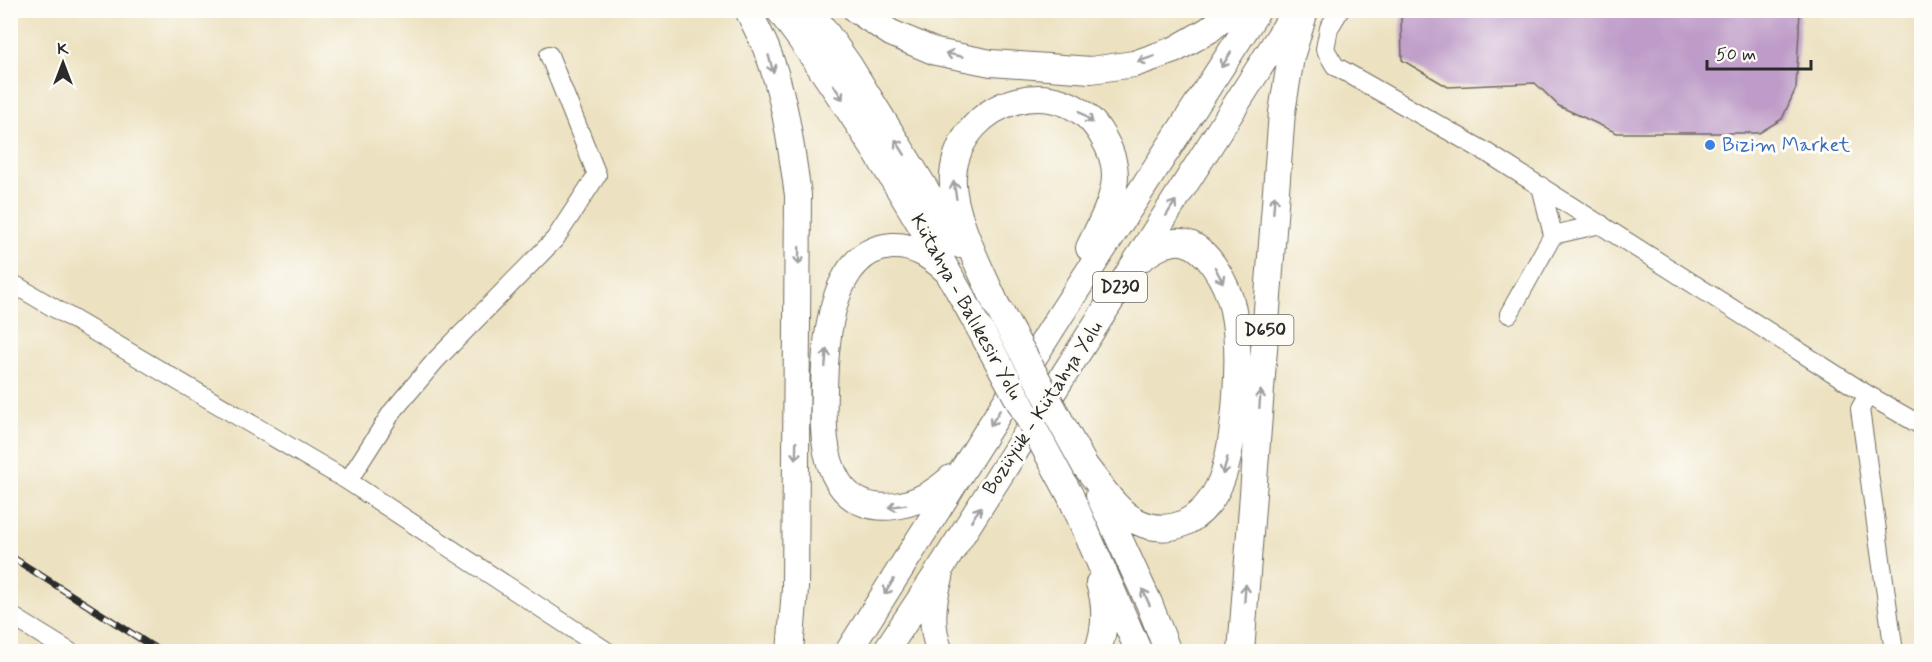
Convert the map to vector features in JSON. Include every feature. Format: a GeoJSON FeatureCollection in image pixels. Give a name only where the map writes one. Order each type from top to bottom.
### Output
{"type":"FeatureCollection","features":[{"type":"Feature","properties":{"kind":"highway"},"geometry":{"type":"LineString","coordinates":[[748,10],[767,49],[778,89],[791,143],[798,195],[795,589],[790,651]]}},
{"type":"Feature","properties":{"kind":"highway","name":"Kütahya - Balıkesir Yolu"},"geometry":{"type":"LineString","coordinates":[[779,10],[825,71],[877,151],[948,272],[1070,495],[1139,651]]}},
{"type":"Feature","properties":{"kind":"highway","name":"Kütahya - Balıkesir Yolu"},"geometry":{"type":"LineString","coordinates":[[810,10],[849,65],[996,304],[1086,466],[1149,603],[1168,651]]}},
{"type":"Feature","properties":{"kind":"highway"},"geometry":{"type":"LineString","coordinates":[[856,10],[891,33],[936,51],[991,63],[1091,70],[1134,64],[1174,50],[1209,30],[1233,10]]}},
{"type":"Feature","properties":{"kind":"highway","name":"Bozüyük - Kütahya Yolu"},"geometry":{"type":"LineString","coordinates":[[849,651],[964,466],[1258,10]]}},
{"type":"Feature","properties":{"kind":"highway","name":"Bozüyük - Kütahya Yolu"},"geometry":{"type":"LineString","coordinates":[[885,651],[944,563],[1296,10]]}},
{"type":"Feature","properties":{"kind":"highway","name":"D650"},"geometry":{"type":"LineString","coordinates":[[1240,651],[1282,112],[1291,57],[1305,10]]}},
{"type":"Feature","properties":{"kind":"highway"},"geometry":{"type":"LineString","coordinates":[[996,304],[970,246],[959,212],[953,176],[957,158],[964,138],[982,117],[1002,104],[1030,99],[1055,100],[1080,111],[1097,126],[1111,151],[1115,175],[1113,193],[1061,314]]}},
{"type":"Feature","properties":{"kind":"highway"},"geometry":{"type":"LineString","coordinates":[[1086,466],[1118,506],[1136,521],[1155,528],[1177,526],[1195,517],[1210,501],[1220,482],[1228,457],[1233,428],[1236,349],[1233,310],[1225,286],[1212,261],[1194,247],[1177,242],[1158,248],[1137,261]]}},
{"type":"Feature","properties":{"kind":"highway"},"geometry":{"type":"LineString","coordinates":[[948,272],[931,256],[898,246],[868,252],[854,265],[843,283],[833,308],[825,375],[824,418],[827,454],[840,484],[858,503],[881,508],[905,505],[940,489],[964,466]]}},
{"type":"Feature","properties":{"kind":"highway"},"geometry":{"type":"LineString","coordinates":[[1070,495],[1102,592],[1105,615],[1102,638],[1097,651]]}},
{"type":"Feature","properties":{"kind":"highway","name":"D230"},"geometry":{"type":"LineString","coordinates":[[940,651],[933,621],[933,598],[944,563]]}},
{"type":"Feature","properties":{"kind":"street"},"geometry":{"type":"LineString","coordinates":[[1340,10],[1329,28],[1325,48],[1335,66],[1486,152],[1868,395],[1922,426]]}},
{"type":"Feature","properties":{"kind":"street"},"geometry":{"type":"LineString","coordinates":[[348,481],[392,411],[436,360],[555,239],[597,175],[549,55]]}},
{"type":"Feature","properties":{"kind":"street"},"geometry":{"type":"LineString","coordinates":[[1509,314],[1553,236],[1540,186]]}},
{"type":"Feature","properties":{"kind":"street"},"geometry":{"type":"LineString","coordinates":[[1553,236],[1601,224]]}},
{"type":"Feature","properties":{"kind":"street"},"geometry":{"type":"LineString","coordinates":[[10,282],[348,481],[608,651]]}},
{"type":"Feature","properties":{"kind":"street"},"geometry":{"type":"LineString","coordinates":[[1868,395],[1860,408],[1894,651]]}},
{"type":"Feature","properties":{"kind":"street"},"geometry":{"type":"LineString","coordinates":[[10,615],[70,651]]}},
{"type":"Feature","properties":{"kind":"building"},"geometry":{"type":"Polygon","coordinates":[[[1413,10],[1800,10],[1796,88],[1782,119],[1759,133],[1617,133],[1559,106],[1535,83],[1448,87],[1402,60],[1401,18],[1413,10]]]}},
{"type":"Feature","properties":{"kind":"railway"},"geometry":{"type":"LineString","coordinates":[[10,556],[161,652]]}},
{"type":"Feature","properties":{"kind":"place","name":"Bizim Market"},"geometry":{"type":"Point","coordinates":[1710,145]}}]}
